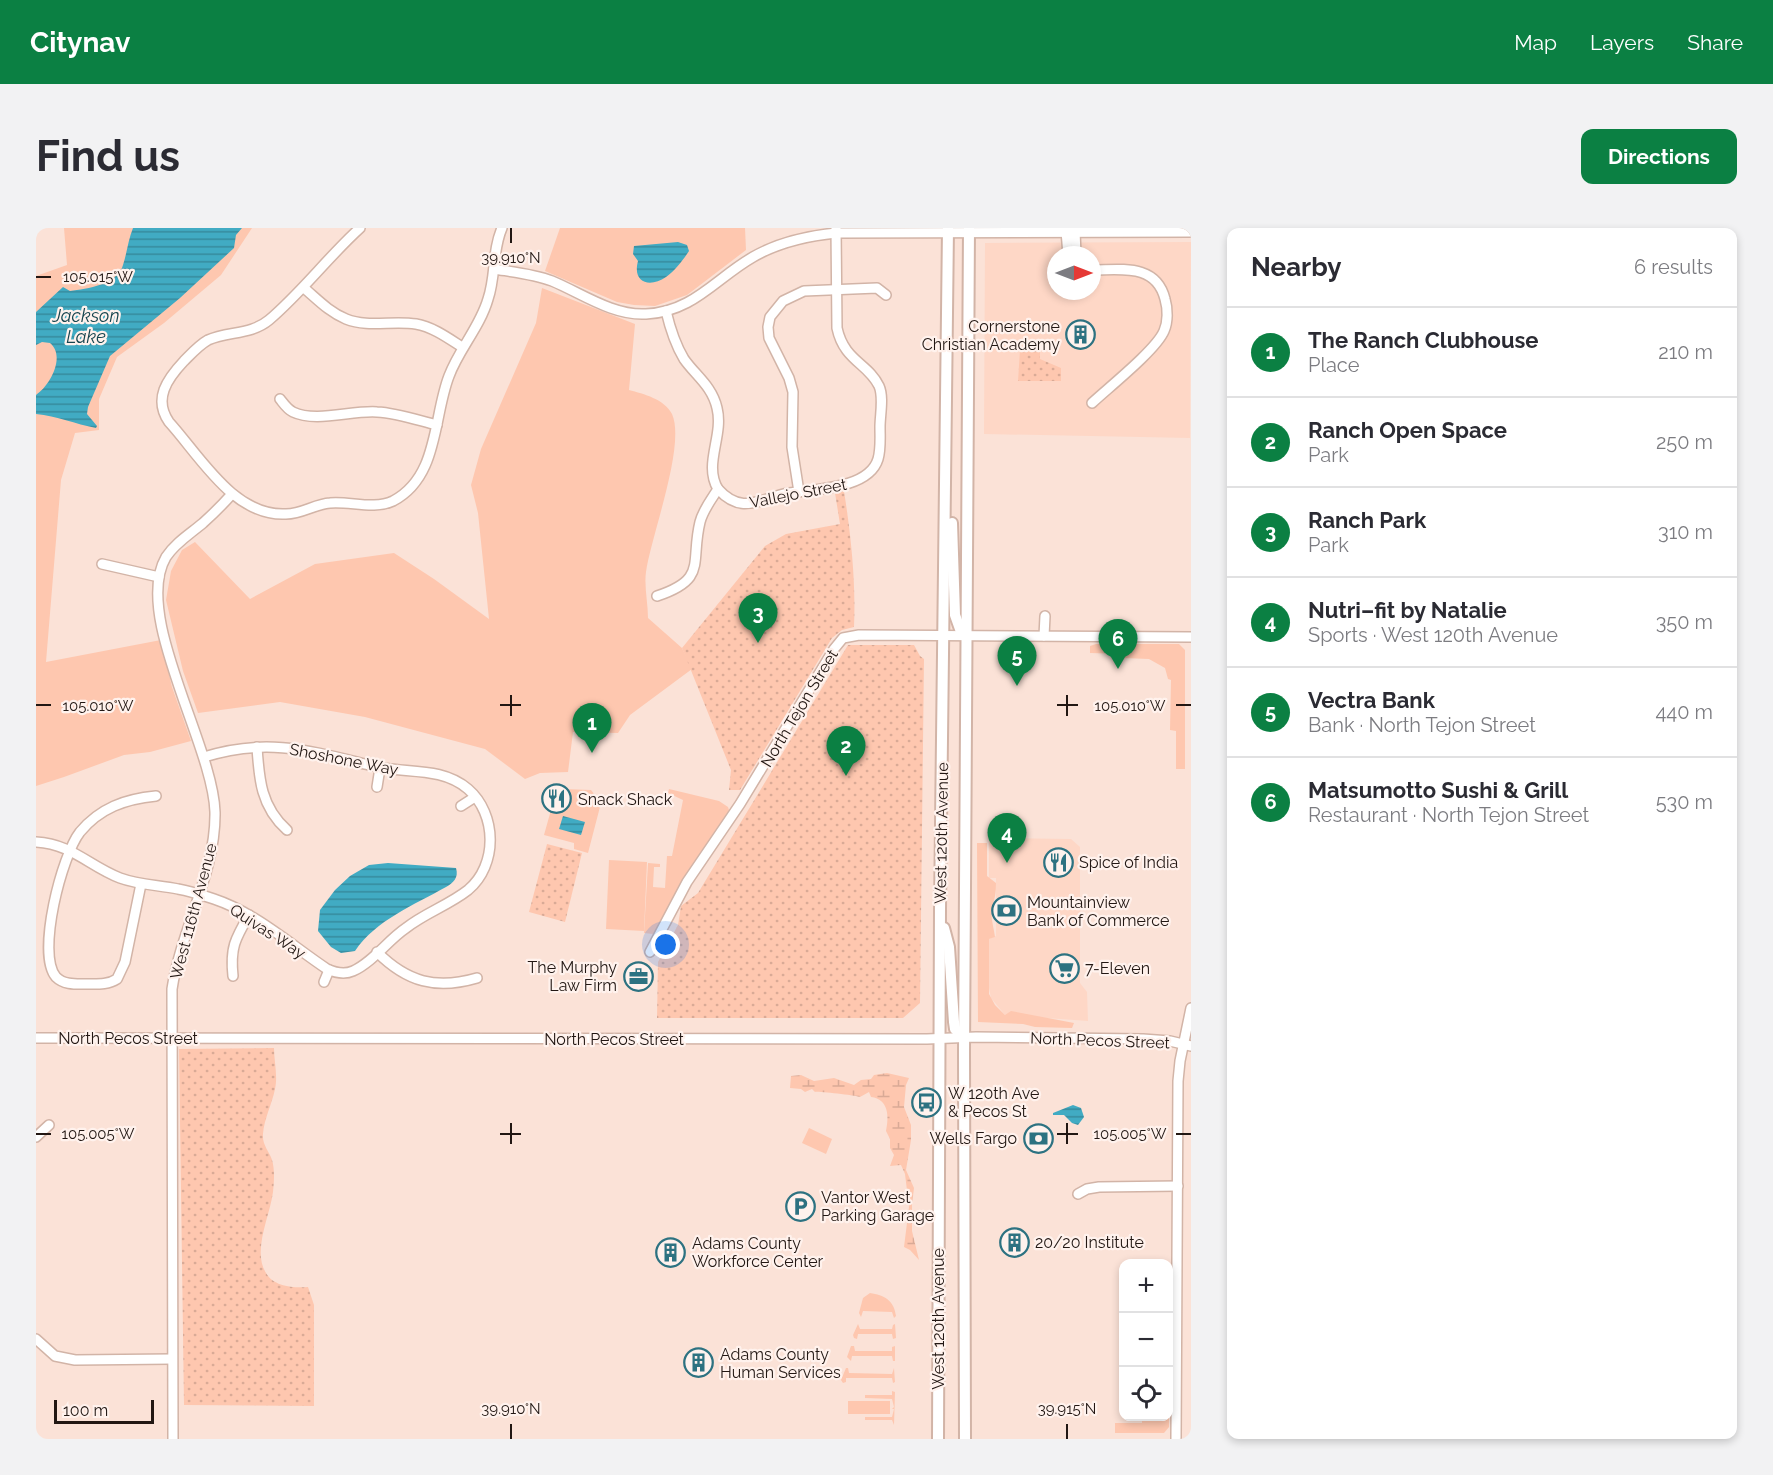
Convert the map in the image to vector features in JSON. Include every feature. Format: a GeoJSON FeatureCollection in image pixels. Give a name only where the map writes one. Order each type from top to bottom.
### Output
{"type":"FeatureCollection","features":[{"type":"Feature","properties":{"kind":"main road","name":"West 120th Avenue"},"geometry":{"type":"LineString","coordinates":[[940,1439],[939,1039],[948,230]]}},
{"type":"Feature","properties":{"kind":"main road","name":"West 120th Avenue"},"geometry":{"type":"LineString","coordinates":[[965,1439],[964,1037],[969,230]]}},
{"type":"Feature","properties":{"kind":"main road"},"geometry":{"type":"LineString","coordinates":[[946,484],[953,528],[955,615],[960,629],[966,636]]}},
{"type":"Feature","properties":{"kind":"main road"},"geometry":{"type":"LineString","coordinates":[[940,910],[949,947],[955,1029],[964,1037]]}},
{"type":"Feature","properties":{"kind":"street"},"geometry":{"type":"LineString","coordinates":[[360,228],[304,288],[263,325],[207,341],[188,356],[165,385],[162,403],[166,419],[232,494],[256,509],[291,514],[329,503],[374,505],[386,503],[404,494],[417,479],[429,456],[448,377],[488,302],[496,245],[502,228]]}},
{"type":"Feature","properties":{"kind":"street"},"geometry":{"type":"LineString","coordinates":[[494,269],[545,279],[594,301],[634,314],[678,308],[746,261],[765,251],[799,238],[836,230],[1070,231],[1112,229],[1191,232]]}},
{"type":"Feature","properties":{"kind":"street"},"geometry":{"type":"LineString","coordinates":[[836,230],[836,288]]}},
{"type":"Feature","properties":{"kind":"street"},"geometry":{"type":"LineString","coordinates":[[1069,246],[1070,231]]}},
{"type":"Feature","properties":{"kind":"street"},"geometry":{"type":"LineString","coordinates":[[1070,231],[1074,246]]}},
{"type":"Feature","properties":{"kind":"street"},"geometry":{"type":"LineString","coordinates":[[1092,403],[1152,347],[1164,332],[1167,320],[1165,297],[1151,276],[1143,272],[1101,270]]}},
{"type":"Feature","properties":{"kind":"street"},"geometry":{"type":"LineString","coordinates":[[304,288],[333,313],[345,319],[365,323],[415,324],[435,331],[462,347]]}},
{"type":"Feature","properties":{"kind":"street","name":"Vallejo Street"},"geometry":{"type":"LineString","coordinates":[[718,489],[734,502],[747,504],[859,481],[876,465],[879,455],[880,389],[841,343],[837,328],[836,288]]}},
{"type":"Feature","properties":{"kind":"street"},"geometry":{"type":"LineString","coordinates":[[799,492],[792,447],[795,405],[793,392],[789,378],[771,345],[768,334],[769,323],[776,308],[787,298],[810,290],[877,288],[886,295]]}},
{"type":"Feature","properties":{"kind":"street"},"geometry":{"type":"LineString","coordinates":[[657,596],[679,588],[689,579],[696,563],[701,518],[718,489],[711,471],[719,423],[715,401],[709,387],[683,357],[673,336],[666,311]]}},
{"type":"Feature","properties":{"kind":"street"},"geometry":{"type":"LineString","coordinates":[[279,399],[291,411],[299,414],[323,416],[353,412],[378,412],[436,425]]}},
{"type":"Feature","properties":{"kind":"street","name":"West 116th Avenue"},"geometry":{"type":"LineString","coordinates":[[173,1439],[172,989],[175,970],[211,854],[214,830],[212,788],[166,640],[158,602],[159,578],[166,559],[176,545],[211,516],[232,494]]}},
{"type":"Feature","properties":{"kind":"street"},"geometry":{"type":"LineString","coordinates":[[102,564],[159,578]]}},
{"type":"Feature","properties":{"kind":"street"},"geometry":{"type":"LineString","coordinates":[[1044,636],[1045,616]]}},
{"type":"Feature","properties":{"kind":"street","name":"North Tejon Street"},"geometry":{"type":"LineString","coordinates":[[650,952],[687,882],[740,804],[841,640],[848,636],[859,635],[1191,637]]}},
{"type":"Feature","properties":{"kind":"street"},"geometry":{"type":"LineString","coordinates":[[257,747],[264,800],[274,817],[287,830]]}},
{"type":"Feature","properties":{"kind":"street","name":"Shoshone Way"},"geometry":{"type":"LineString","coordinates":[[204,758],[224,752],[257,747],[292,748],[380,768],[447,776],[466,788],[475,797],[486,813],[490,846],[486,862],[471,887],[412,923],[377,952]]}},
{"type":"Feature","properties":{"kind":"street"},"geometry":{"type":"LineString","coordinates":[[377,787],[380,768]]}},
{"type":"Feature","properties":{"kind":"street"},"geometry":{"type":"LineString","coordinates":[[141,884],[122,980],[109,983],[74,984],[61,980],[52,971],[50,950],[52,912],[59,879],[71,850],[80,833],[107,809],[120,802],[156,796]]}},
{"type":"Feature","properties":{"kind":"street"},"geometry":{"type":"LineString","coordinates":[[461,806],[475,797]]}},
{"type":"Feature","properties":{"kind":"street","name":"Quivas Way"},"geometry":{"type":"LineString","coordinates":[[36,842],[71,850],[113,875],[141,884],[177,889],[216,900],[249,915],[330,970]]}},
{"type":"Feature","properties":{"kind":"street"},"geometry":{"type":"LineString","coordinates":[[233,976],[231,960],[233,945],[249,915]]}},
{"type":"Feature","properties":{"kind":"street"},"geometry":{"type":"LineString","coordinates":[[324,982],[330,970],[337,973],[353,971],[377,952],[403,974],[423,981],[447,984],[477,978]]}},
{"type":"Feature","properties":{"kind":"street"},"geometry":{"type":"LineString","coordinates":[[1176,1439],[1178,1081],[1187,1045],[1191,1008]]}},
{"type":"Feature","properties":{"kind":"street","name":"North Pecos Street"},"geometry":{"type":"LineString","coordinates":[[36,1038],[939,1039],[964,1037],[1143,1039],[1164,1040],[1187,1045]]}},
{"type":"Feature","properties":{"kind":"street"},"geometry":{"type":"LineString","coordinates":[[36,1137],[50,1125]]}},
{"type":"Feature","properties":{"kind":"street"},"geometry":{"type":"LineString","coordinates":[[1078,1194],[1087,1189],[1099,1187],[1178,1186]]}},
{"type":"Feature","properties":{"kind":"street"},"geometry":{"type":"LineString","coordinates":[[36,1339],[55,1356],[75,1360],[172,1359]]}},
{"type":"Feature","properties":{"kind":"shaded area"},"geometry":{"type":"Polygon","coordinates":[[[1191,242],[1190,438],[984,434],[985,243],[1191,242]]]}},
{"type":"Feature","properties":{"kind":"shaded area"},"geometry":{"type":"Polygon","coordinates":[[[989,838],[1071,839],[1080,847],[1080,983],[1087,992],[1088,1021],[1005,1015],[991,998],[989,939],[996,936],[996,878],[989,878],[989,838]]]}},
{"type":"Feature","properties":{"kind":"green space"},"geometry":{"type":"Polygon","coordinates":[[[64,228],[252,228],[221,275],[164,323],[117,357],[99,399],[99,430],[75,433],[61,480],[46,662],[161,640],[172,687],[191,741],[150,752],[124,755],[36,786],[36,276],[67,265],[64,228]]]}},
{"type":"Feature","properties":{"kind":"green space"},"geometry":{"type":"Polygon","coordinates":[[[560,228],[745,228],[746,250],[687,295],[655,306],[634,305],[617,302],[545,271],[560,228]]]}},
{"type":"Feature","properties":{"kind":"green space"},"geometry":{"type":"Polygon","coordinates":[[[542,288],[635,324],[629,390],[659,401],[672,414],[675,447],[649,556],[645,583],[648,618],[682,648],[692,669],[630,715],[618,733],[573,732],[568,772],[540,773],[525,779],[485,749],[365,717],[280,702],[198,713],[183,671],[166,600],[171,571],[182,550],[195,542],[250,599],[315,564],[394,553],[489,619],[478,513],[471,485],[481,449],[536,323],[542,288]]]}},
{"type":"Feature","properties":{"kind":"green space"},"geometry":{"type":"Polygon","coordinates":[[[1020,350],[1040,351],[1040,359],[1061,368],[1061,381],[1018,381],[1020,350]]]}},
{"type":"Feature","properties":{"kind":"green space"},"geometry":{"type":"Polygon","coordinates":[[[844,491],[852,559],[854,627],[842,630],[832,638],[740,790],[729,790],[731,770],[682,648],[765,546],[786,534],[840,524],[835,493],[844,491]]]}},
{"type":"Feature","properties":{"kind":"green space"},"geometry":{"type":"Polygon","coordinates":[[[1096,644],[1179,644],[1185,650],[1185,769],[1176,769],[1176,731],[1170,730],[1171,680],[1168,679],[1165,668],[1149,659],[1123,658],[1122,654],[1090,653],[1090,646],[1096,644]]]}},
{"type":"Feature","properties":{"kind":"green space"},"geometry":{"type":"Polygon","coordinates":[[[848,645],[914,645],[924,659],[920,1003],[903,1018],[657,1018],[658,962],[678,925],[681,906],[698,893],[848,645]]]}},
{"type":"Feature","properties":{"kind":"green space"},"geometry":{"type":"Polygon","coordinates":[[[563,789],[591,790],[601,803],[588,853],[574,849],[574,843],[544,835],[551,810],[560,812],[555,805],[558,806],[563,789]]]}},
{"type":"Feature","properties":{"kind":"green space"},"geometry":{"type":"Polygon","coordinates":[[[669,789],[719,801],[729,810],[653,934],[644,933],[648,863],[660,864],[660,867],[654,867],[653,887],[665,888],[667,856],[672,856],[683,800],[668,793],[669,789]]]}},
{"type":"Feature","properties":{"kind":"green space"},"geometry":{"type":"Polygon","coordinates":[[[977,843],[987,843],[987,876],[996,883],[992,911],[995,937],[989,939],[989,994],[995,1005],[1005,1015],[1011,1011],[1074,1023],[1072,1028],[978,1022],[977,843]]]}},
{"type":"Feature","properties":{"kind":"green space"},"geometry":{"type":"Polygon","coordinates":[[[547,844],[582,853],[565,922],[529,912],[547,844]]]}},
{"type":"Feature","properties":{"kind":"green space"},"geometry":{"type":"Polygon","coordinates":[[[609,860],[647,862],[644,931],[606,929],[609,860]]]}},
{"type":"Feature","properties":{"kind":"green space"},"geometry":{"type":"Polygon","coordinates":[[[274,1048],[276,1084],[263,1138],[273,1164],[274,1184],[261,1244],[262,1264],[270,1278],[279,1284],[308,1287],[314,1305],[314,1406],[184,1405],[179,1049],[274,1048]]]}},
{"type":"Feature","properties":{"kind":"green space"},"geometry":{"type":"Polygon","coordinates":[[[887,1073],[909,1078],[904,1107],[911,1125],[906,1170],[914,1188],[912,1231],[919,1260],[904,1247],[909,1207],[905,1174],[901,1165],[890,1166],[894,1155],[886,1131],[886,1110],[881,1101],[871,1097],[869,1092],[860,1097],[815,1092],[812,1089],[805,1092],[801,1089],[790,1088],[791,1076],[801,1075],[814,1081],[834,1078],[854,1085],[861,1080],[871,1079],[874,1075],[887,1073]]]}},
{"type":"Feature","properties":{"kind":"green space"},"geometry":{"type":"Polygon","coordinates":[[[809,1128],[832,1139],[826,1154],[802,1143],[809,1128]]]}},
{"type":"Feature","properties":{"kind":"green space"},"geometry":{"type":"Polygon","coordinates":[[[870,1293],[888,1299],[896,1316],[894,1318],[892,1312],[863,1311],[861,1317],[859,1313],[863,1298],[870,1293]]]}},
{"type":"Feature","properties":{"kind":"green space"},"geometry":{"type":"Polygon","coordinates":[[[858,1324],[860,1329],[892,1329],[895,1324],[896,1338],[893,1339],[892,1334],[858,1334],[857,1339],[854,1338],[858,1324]]]}},
{"type":"Feature","properties":{"kind":"green space"},"geometry":{"type":"Polygon","coordinates":[[[851,1346],[854,1346],[855,1351],[892,1351],[892,1347],[895,1346],[895,1361],[892,1356],[852,1356],[851,1361],[847,1357],[851,1346]]]}},
{"type":"Feature","properties":{"kind":"green space"},"geometry":{"type":"Polygon","coordinates":[[[846,1368],[849,1373],[892,1374],[894,1368],[895,1382],[893,1383],[892,1378],[846,1378],[846,1382],[843,1383],[841,1380],[846,1368]]]}},
{"type":"Feature","properties":{"kind":"green space"},"geometry":{"type":"Polygon","coordinates":[[[892,1391],[895,1392],[894,1425],[892,1420],[865,1420],[865,1417],[892,1417],[894,1407],[892,1399],[865,1398],[865,1395],[892,1395],[892,1391]]]}},
{"type":"Feature","properties":{"kind":"green space"},"geometry":{"type":"Polygon","coordinates":[[[848,1401],[890,1401],[890,1414],[848,1414],[848,1401]]]}},
{"type":"Feature","properties":{"kind":"green space"},"geometry":{"type":"Polygon","coordinates":[[[1142,1421],[1169,1421],[1169,1427],[1164,1433],[1115,1433],[1115,1423],[1142,1423],[1142,1421]]]}},
{"type":"Feature","properties":{"kind":"water","name":"Jackson Lake"},"geometry":{"type":"Polygon","coordinates":[[[133,228],[242,228],[236,235],[234,248],[180,298],[110,356],[88,407],[87,414],[97,426],[96,428],[36,414],[36,395],[51,378],[57,355],[50,343],[42,342],[36,345],[36,312],[63,287],[70,291],[85,289],[115,277],[123,265],[133,228]]]}},
{"type":"Feature","properties":{"kind":"water"},"geometry":{"type":"Polygon","coordinates":[[[678,242],[687,245],[689,251],[673,272],[654,282],[649,283],[640,279],[638,261],[633,254],[634,246],[678,242]]]}},
{"type":"Feature","properties":{"kind":"water"},"geometry":{"type":"Polygon","coordinates":[[[563,816],[585,822],[581,835],[559,829],[563,816]]]}},
{"type":"Feature","properties":{"kind":"water"},"geometry":{"type":"Polygon","coordinates":[[[388,863],[456,868],[457,875],[449,885],[374,930],[355,951],[341,953],[331,947],[318,931],[320,910],[335,890],[350,876],[369,865],[388,863]]]}},
{"type":"Feature","properties":{"kind":"water"},"geometry":{"type":"Polygon","coordinates":[[[1073,1105],[1081,1108],[1084,1117],[1078,1125],[1072,1123],[1064,1115],[1053,1115],[1053,1113],[1073,1105]]]}},
{"type":"Feature","properties":{"kind":"place","name":"Cornerstone Christian Academy"},"geometry":{"type":"Point","coordinates":[1081,335]}},
{"type":"Feature","properties":{"kind":"place","name":"Ranch Park"},"geometry":{"type":"Point","coordinates":[758,643]}},
{"type":"Feature","properties":{"kind":"place","name":"Matsumotto Sushi & Grill"},"geometry":{"type":"Point","coordinates":[1118,669]}},
{"type":"Feature","properties":{"kind":"place","name":"Vectra Bank"},"geometry":{"type":"Point","coordinates":[1017,686]}},
{"type":"Feature","properties":{"kind":"place","name":"The Ranch Clubhouse"},"geometry":{"type":"Point","coordinates":[592,753]}},
{"type":"Feature","properties":{"kind":"place","name":"Ranch Open Space"},"geometry":{"type":"Point","coordinates":[846,776]}},
{"type":"Feature","properties":{"kind":"place","name":"Snack Shack"},"geometry":{"type":"Point","coordinates":[557,799]}},
{"type":"Feature","properties":{"kind":"place","name":"Spice of India"},"geometry":{"type":"Point","coordinates":[1058,862]}},
{"type":"Feature","properties":{"kind":"place","name":"Nutri–fit by Natalie"},"geometry":{"type":"Point","coordinates":[1007,863]}},
{"type":"Feature","properties":{"kind":"place","name":"Mountainview Bank of Commerce"},"geometry":{"type":"Point","coordinates":[1006,911]}},
{"type":"Feature","properties":{"kind":"place","name":"7-Eleven"},"geometry":{"type":"Point","coordinates":[1064,968]}},
{"type":"Feature","properties":{"kind":"place","name":"The Murphy Law Firm"},"geometry":{"type":"Point","coordinates":[638,976]}},
{"type":"Feature","properties":{"kind":"place","name":"W 120th Ave & Pecos St"},"geometry":{"type":"Point","coordinates":[927,1102]}},
{"type":"Feature","properties":{"kind":"place","name":"Wells Fargo"},"geometry":{"type":"Point","coordinates":[1038,1138]}},
{"type":"Feature","properties":{"kind":"place","name":"Vantor West Parking Garage"},"geometry":{"type":"Point","coordinates":[800,1206]}},
{"type":"Feature","properties":{"kind":"place","name":"20/20 Institute"},"geometry":{"type":"Point","coordinates":[1014,1242]}},
{"type":"Feature","properties":{"kind":"place","name":"Adams County Workforce Center"},"geometry":{"type":"Point","coordinates":[671,1252]}},
{"type":"Feature","properties":{"kind":"place","name":"Adams County Human Services"},"geometry":{"type":"Point","coordinates":[699,1363]}}]}
